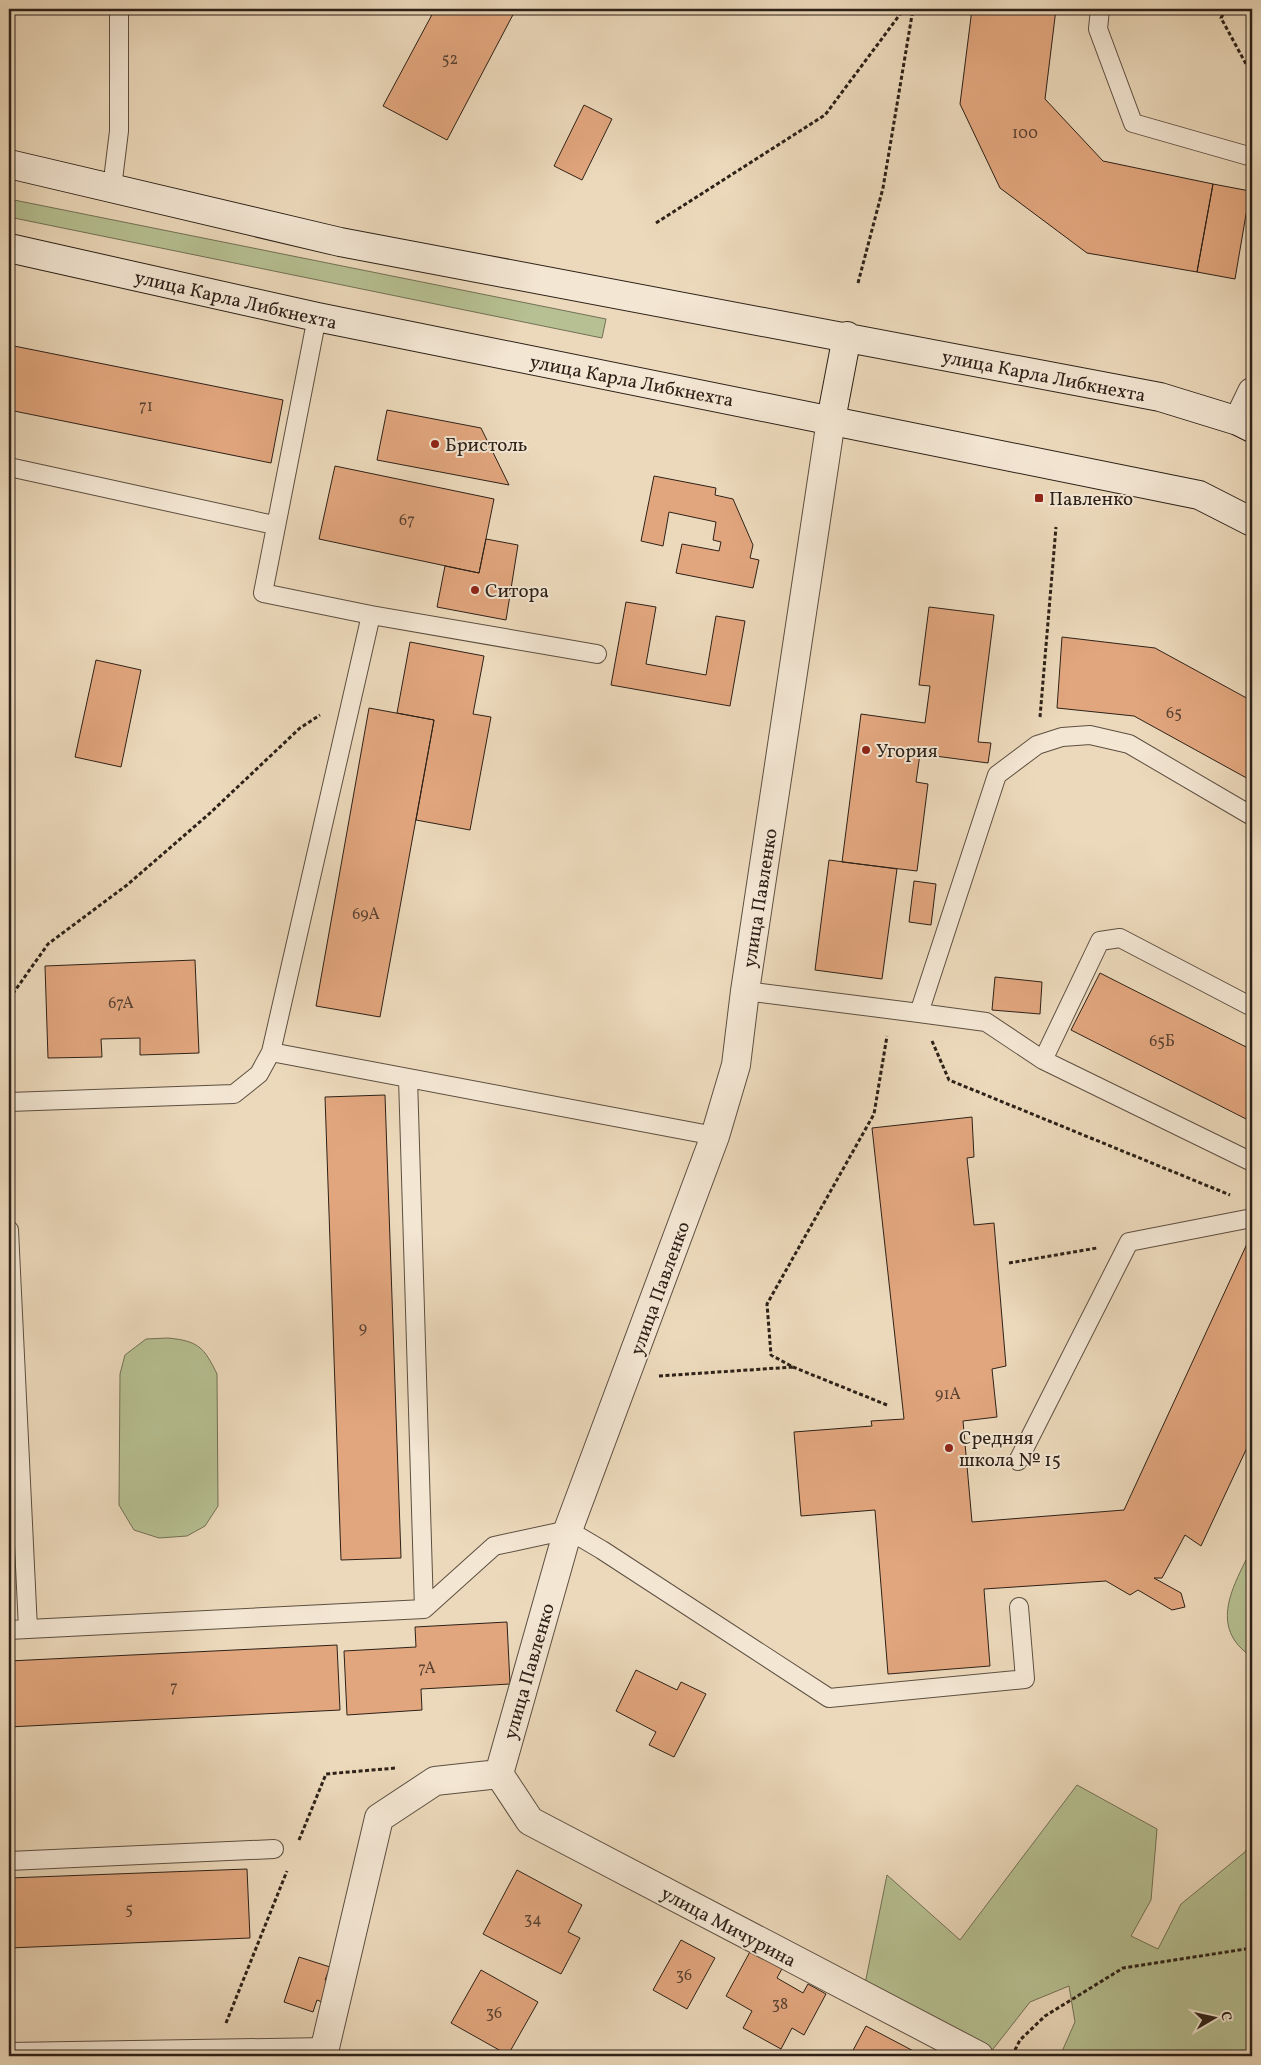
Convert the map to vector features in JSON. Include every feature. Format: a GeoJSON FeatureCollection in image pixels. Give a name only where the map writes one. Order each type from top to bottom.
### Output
{"type":"FeatureCollection","features":[{"type":"Feature","properties":{"kind":"main road","name":"улица Карла Либкнехта"},"geometry":{"type":"LineString","coordinates":[[9,164],[340,242],[847,336],[1160,397],[1245,425]]}},
{"type":"Feature","properties":{"kind":"main road","name":"улица Карла Либкнехта"},"geometry":{"type":"LineString","coordinates":[[9,248],[317,318],[1200,495],[1252,522]]}},
{"type":"Feature","properties":{"kind":"main road","name":"улица Павленко"},"geometry":{"type":"LineString","coordinates":[[499,1774],[568,1530],[715,1136],[736,1065],[745,991],[831,420],[847,336]]}},
{"type":"Feature","properties":{"kind":"main road"},"geometry":{"type":"LineString","coordinates":[[1245,425],[1252,392]]}},
{"type":"Feature","properties":{"kind":"main road"},"geometry":{"type":"LineString","coordinates":[[332,2053],[379,1818],[435,1781],[499,1774]]}},
{"type":"Feature","properties":{"kind":"main road","name":"улица Мичурина"},"geometry":{"type":"LineString","coordinates":[[499,1774],[530,1821],[979,2056]]}},
{"type":"Feature","properties":{"kind":"lane"},"geometry":{"type":"LineString","coordinates":[[112,188],[120,130],[119,9]]}},
{"type":"Feature","properties":{"kind":"lane"},"geometry":{"type":"LineString","coordinates":[[1100,9],[1098,29],[1133,123],[1252,157]]}},
{"type":"Feature","properties":{"kind":"lane"},"geometry":{"type":"LineString","coordinates":[[317,318],[274,525],[263,593],[371,615],[597,654]]}},
{"type":"Feature","properties":{"kind":"lane"},"geometry":{"type":"LineString","coordinates":[[9,467],[274,525]]}},
{"type":"Feature","properties":{"kind":"lane"},"geometry":{"type":"LineString","coordinates":[[9,1102],[234,1094],[259,1074],[270,1052],[371,615]]}},
{"type":"Feature","properties":{"kind":"lane"},"geometry":{"type":"LineString","coordinates":[[919,1013],[997,775],[1037,745],[1062,737],[1090,735],[1129,744],[1252,816]]}},
{"type":"Feature","properties":{"kind":"lane"},"geometry":{"type":"LineString","coordinates":[[1043,1060],[1100,941],[1120,938],[1252,1007]]}},
{"type":"Feature","properties":{"kind":"lane"},"geometry":{"type":"LineString","coordinates":[[745,991],[892,1008],[986,1022],[1043,1060],[1252,1162]]}},
{"type":"Feature","properties":{"kind":"lane"},"geometry":{"type":"LineString","coordinates":[[270,1052],[715,1136]]}},
{"type":"Feature","properties":{"kind":"lane"},"geometry":{"type":"LineString","coordinates":[[408,1078],[424,1609]]}},
{"type":"Feature","properties":{"kind":"lane"},"geometry":{"type":"LineString","coordinates":[[1018,1460],[1129,1242],[1252,1218]]}},
{"type":"Feature","properties":{"kind":"lane"},"geometry":{"type":"LineString","coordinates":[[9,1230],[28,1629]]}},
{"type":"Feature","properties":{"kind":"lane"},"geometry":{"type":"LineString","coordinates":[[9,1630],[424,1609],[494,1546],[568,1530],[602,1550],[829,1698],[1026,1679],[1019,1607]]}},
{"type":"Feature","properties":{"kind":"lane"},"geometry":{"type":"LineString","coordinates":[[9,1861],[274,1849]]}},
{"type":"Feature","properties":{"kind":"lane"},"geometry":{"type":"LineString","coordinates":[[9,2052],[332,2053]]}},
{"type":"Feature","properties":{"kind":"path"},"geometry":{"type":"LineString","coordinates":[[656,223],[825,115],[904,9]]}},
{"type":"Feature","properties":{"kind":"path"},"geometry":{"type":"LineString","coordinates":[[858,283],[883,188],[913,9]]}},
{"type":"Feature","properties":{"kind":"path"},"geometry":{"type":"LineString","coordinates":[[1226,9],[1221,18],[1252,75]]}},
{"type":"Feature","properties":{"kind":"path"},"geometry":{"type":"LineString","coordinates":[[1037,745],[1056,527]]}},
{"type":"Feature","properties":{"kind":"path"},"geometry":{"type":"LineString","coordinates":[[9,999],[48,944],[127,885],[209,814],[300,728],[352,694]]}},
{"type":"Feature","properties":{"kind":"path"},"geometry":{"type":"LineString","coordinates":[[887,1405],[794,1367],[771,1355],[767,1304],[874,1114],[892,1008]]}},
{"type":"Feature","properties":{"kind":"path"},"geometry":{"type":"LineString","coordinates":[[919,1013],[949,1080],[1234,1197]]}},
{"type":"Feature","properties":{"kind":"path"},"geometry":{"type":"LineString","coordinates":[[1009,1263],[1129,1242]]}},
{"type":"Feature","properties":{"kind":"path"},"geometry":{"type":"LineString","coordinates":[[626,1378],[794,1367]]}},
{"type":"Feature","properties":{"kind":"path"},"geometry":{"type":"LineString","coordinates":[[1012,2056],[1020,2040],[1045,2016],[1122,1968],[1252,1948]]}},
{"type":"Feature","properties":{"kind":"green space"},"geometry":{"type":"Polygon","coordinates":[[[9,199],[606,319],[602,338],[9,217],[9,199]]]}},
{"type":"Feature","properties":{"kind":"green space"},"geometry":{"type":"Polygon","coordinates":[[[168,1338],[186,1341],[199,1347],[208,1357],[217,1374],[218,1506],[205,1526],[187,1536],[159,1538],[134,1530],[119,1505],[120,1374],[125,1355],[146,1339],[168,1338]]]}},
{"type":"Feature","properties":{"kind":"green space"},"geometry":{"type":"Polygon","coordinates":[[[1252,1548],[1252,1657],[1238,1645],[1230,1633],[1227,1619],[1232,1591],[1252,1548]]]}},
{"type":"Feature","properties":{"kind":"green space"},"geometry":{"type":"Polygon","coordinates":[[[1077,1785],[1157,1829],[1151,1900],[1131,1936],[1158,1949],[1181,1904],[1245,1852],[1252,1839],[1252,2056],[1060,2056],[1075,2022],[1069,1986],[1030,2002],[990,2053],[865,1984],[887,1875],[960,1940],[1077,1785]]]}},
{"type":"Feature","properties":{"kind":"building"},"geometry":{"type":"Polygon","coordinates":[[[435,9],[516,9],[447,140],[383,106],[435,9]]]}},
{"type":"Feature","properties":{"kind":"building"},"geometry":{"type":"Polygon","coordinates":[[[972,9],[1056,9],[1045,99],[1103,161],[1213,184],[1197,272],[1087,253],[1000,188],[960,104],[972,9]]]}},
{"type":"Feature","properties":{"kind":"building"},"geometry":{"type":"Polygon","coordinates":[[[584,105],[612,119],[582,180],[554,166],[584,105]]]}},
{"type":"Feature","properties":{"kind":"building"},"geometry":{"type":"Polygon","coordinates":[[[1213,184],[1250,191],[1235,279],[1197,272],[1213,184]]]}},
{"type":"Feature","properties":{"kind":"building"},"geometry":{"type":"Polygon","coordinates":[[[9,345],[283,400],[271,463],[9,410],[9,345]]]}},
{"type":"Feature","properties":{"kind":"building","name":"Бристоль"},"geometry":{"type":"Polygon","coordinates":[[[387,410],[481,428],[509,485],[377,460],[387,410]]]}},
{"type":"Feature","properties":{"kind":"building"},"geometry":{"type":"Polygon","coordinates":[[[335,466],[494,499],[479,573],[319,539],[335,466]]]}},
{"type":"Feature","properties":{"kind":"building"},"geometry":{"type":"Polygon","coordinates":[[[654,476],[716,488],[715,495],[733,499],[753,545],[750,558],[759,560],[753,588],[676,573],[682,544],[719,551],[721,542],[713,540],[716,522],[669,512],[663,546],[641,541],[654,476]]]}},
{"type":"Feature","properties":{"kind":"building","name":"Ситора"},"geometry":{"type":"Polygon","coordinates":[[[486,539],[518,545],[506,620],[437,607],[445,566],[479,573],[486,539]]]}},
{"type":"Feature","properties":{"kind":"building"},"geometry":{"type":"Polygon","coordinates":[[[626,602],[656,607],[646,664],[706,675],[716,616],[745,621],[730,706],[611,685],[626,602]]]}},
{"type":"Feature","properties":{"kind":"building"},"geometry":{"type":"Polygon","coordinates":[[[929,607],[994,615],[978,742],[991,743],[988,763],[920,754],[916,782],[928,784],[917,871],[842,862],[861,714],[925,723],[930,686],[919,685],[929,607]]]}},
{"type":"Feature","properties":{"kind":"building"},"geometry":{"type":"Polygon","coordinates":[[[1062,637],[1155,648],[1252,701],[1252,781],[1134,716],[1057,708],[1062,637]]]}},
{"type":"Feature","properties":{"kind":"building"},"geometry":{"type":"Polygon","coordinates":[[[410,642],[484,656],[473,714],[491,717],[470,830],[416,820],[434,720],[397,713],[410,642]]]}},
{"type":"Feature","properties":{"kind":"building"},"geometry":{"type":"Polygon","coordinates":[[[96,660],[141,670],[121,767],[75,757],[96,660]]]}},
{"type":"Feature","properties":{"kind":"building"},"geometry":{"type":"Polygon","coordinates":[[[369,708],[434,720],[380,1017],[316,1006],[369,708]]]}},
{"type":"Feature","properties":{"kind":"building"},"geometry":{"type":"Polygon","coordinates":[[[829,860],[897,869],[882,979],[815,970],[829,860]]]}},
{"type":"Feature","properties":{"kind":"building"},"geometry":{"type":"Polygon","coordinates":[[[914,881],[936,884],[931,925],[909,922],[914,881]]]}},
{"type":"Feature","properties":{"kind":"building"},"geometry":{"type":"Polygon","coordinates":[[[195,960],[199,1053],[140,1055],[140,1038],[101,1039],[102,1057],[48,1058],[45,966],[195,960]]]}},
{"type":"Feature","properties":{"kind":"building"},"geometry":{"type":"Polygon","coordinates":[[[1100,973],[1252,1050],[1252,1122],[1071,1030],[1100,973]]]}},
{"type":"Feature","properties":{"kind":"building"},"geometry":{"type":"Polygon","coordinates":[[[995,977],[1042,982],[1040,1014],[992,1010],[995,977]]]}},
{"type":"Feature","properties":{"kind":"building"},"geometry":{"type":"Polygon","coordinates":[[[385,1095],[401,1558],[341,1560],[325,1097],[385,1095]]]}},
{"type":"Feature","properties":{"kind":"building"},"geometry":{"type":"Polygon","coordinates":[[[972,1117],[974,1157],[967,1158],[974,1225],[994,1223],[1006,1366],[992,1369],[997,1417],[963,1421],[972,1522],[1124,1510],[1252,1233],[1252,1437],[1201,1546],[1185,1535],[1162,1578],[1154,1578],[1181,1593],[1185,1607],[1172,1610],[1138,1590],[1130,1595],[1106,1581],[984,1589],[990,1666],[888,1674],[875,1510],[801,1516],[794,1432],[872,1426],[871,1421],[904,1419],[872,1128],[972,1117]]]}},
{"type":"Feature","properties":{"kind":"building"},"geometry":{"type":"Polygon","coordinates":[[[507,1622],[510,1684],[421,1689],[422,1710],[347,1715],[344,1651],[416,1647],[415,1627],[507,1622]]]}},
{"type":"Feature","properties":{"kind":"building"},"geometry":{"type":"Polygon","coordinates":[[[337,1645],[340,1710],[9,1727],[9,1661],[337,1645]]]}},
{"type":"Feature","properties":{"kind":"building"},"geometry":{"type":"Polygon","coordinates":[[[636,1670],[677,1690],[681,1682],[706,1694],[674,1757],[649,1745],[656,1732],[616,1711],[636,1670]]]}},
{"type":"Feature","properties":{"kind":"building"},"geometry":{"type":"Polygon","coordinates":[[[247,1869],[250,1938],[9,1948],[9,1878],[247,1869]]]}},
{"type":"Feature","properties":{"kind":"building"},"geometry":{"type":"Polygon","coordinates":[[[517,1870],[582,1905],[568,1932],[580,1938],[561,1974],[483,1934],[517,1870]]]}},
{"type":"Feature","properties":{"kind":"building"},"geometry":{"type":"Polygon","coordinates":[[[681,1940],[715,1958],[687,2009],[653,1990],[681,1940]]]}},
{"type":"Feature","properties":{"kind":"building"},"geometry":{"type":"Polygon","coordinates":[[[752,1948],[784,1965],[777,1978],[803,1993],[808,1984],[826,1994],[804,2035],[792,2028],[781,2049],[743,2028],[752,2011],[726,1996],[752,1948]]]}},
{"type":"Feature","properties":{"kind":"building"},"geometry":{"type":"Polygon","coordinates":[[[299,1957],[330,1967],[325,1980],[336,1984],[329,2005],[317,2000],[313,2012],[284,2002],[299,1957]]]}},
{"type":"Feature","properties":{"kind":"building"},"geometry":{"type":"Polygon","coordinates":[[[481,1970],[538,2002],[508,2055],[451,2023],[481,1970]]]}},
{"type":"Feature","properties":{"kind":"building"},"geometry":{"type":"Polygon","coordinates":[[[866,2026],[923,2056],[850,2056],[866,2026]]]}},
{"type":"Feature","properties":{"kind":"place","name":"Бристоль"},"geometry":{"type":"Point","coordinates":[435,444]}},
{"type":"Feature","properties":{"kind":"place","name":"Павленко"},"geometry":{"type":"Point","coordinates":[1039,498]}},
{"type":"Feature","properties":{"kind":"place","name":"Ситора"},"geometry":{"type":"Point","coordinates":[475,590]}},
{"type":"Feature","properties":{"kind":"place","name":"Угория"},"geometry":{"type":"Point","coordinates":[866,750]}},
{"type":"Feature","properties":{"kind":"place","name":"Средняя школа № 15"},"geometry":{"type":"Point","coordinates":[949,1448]}}]}
